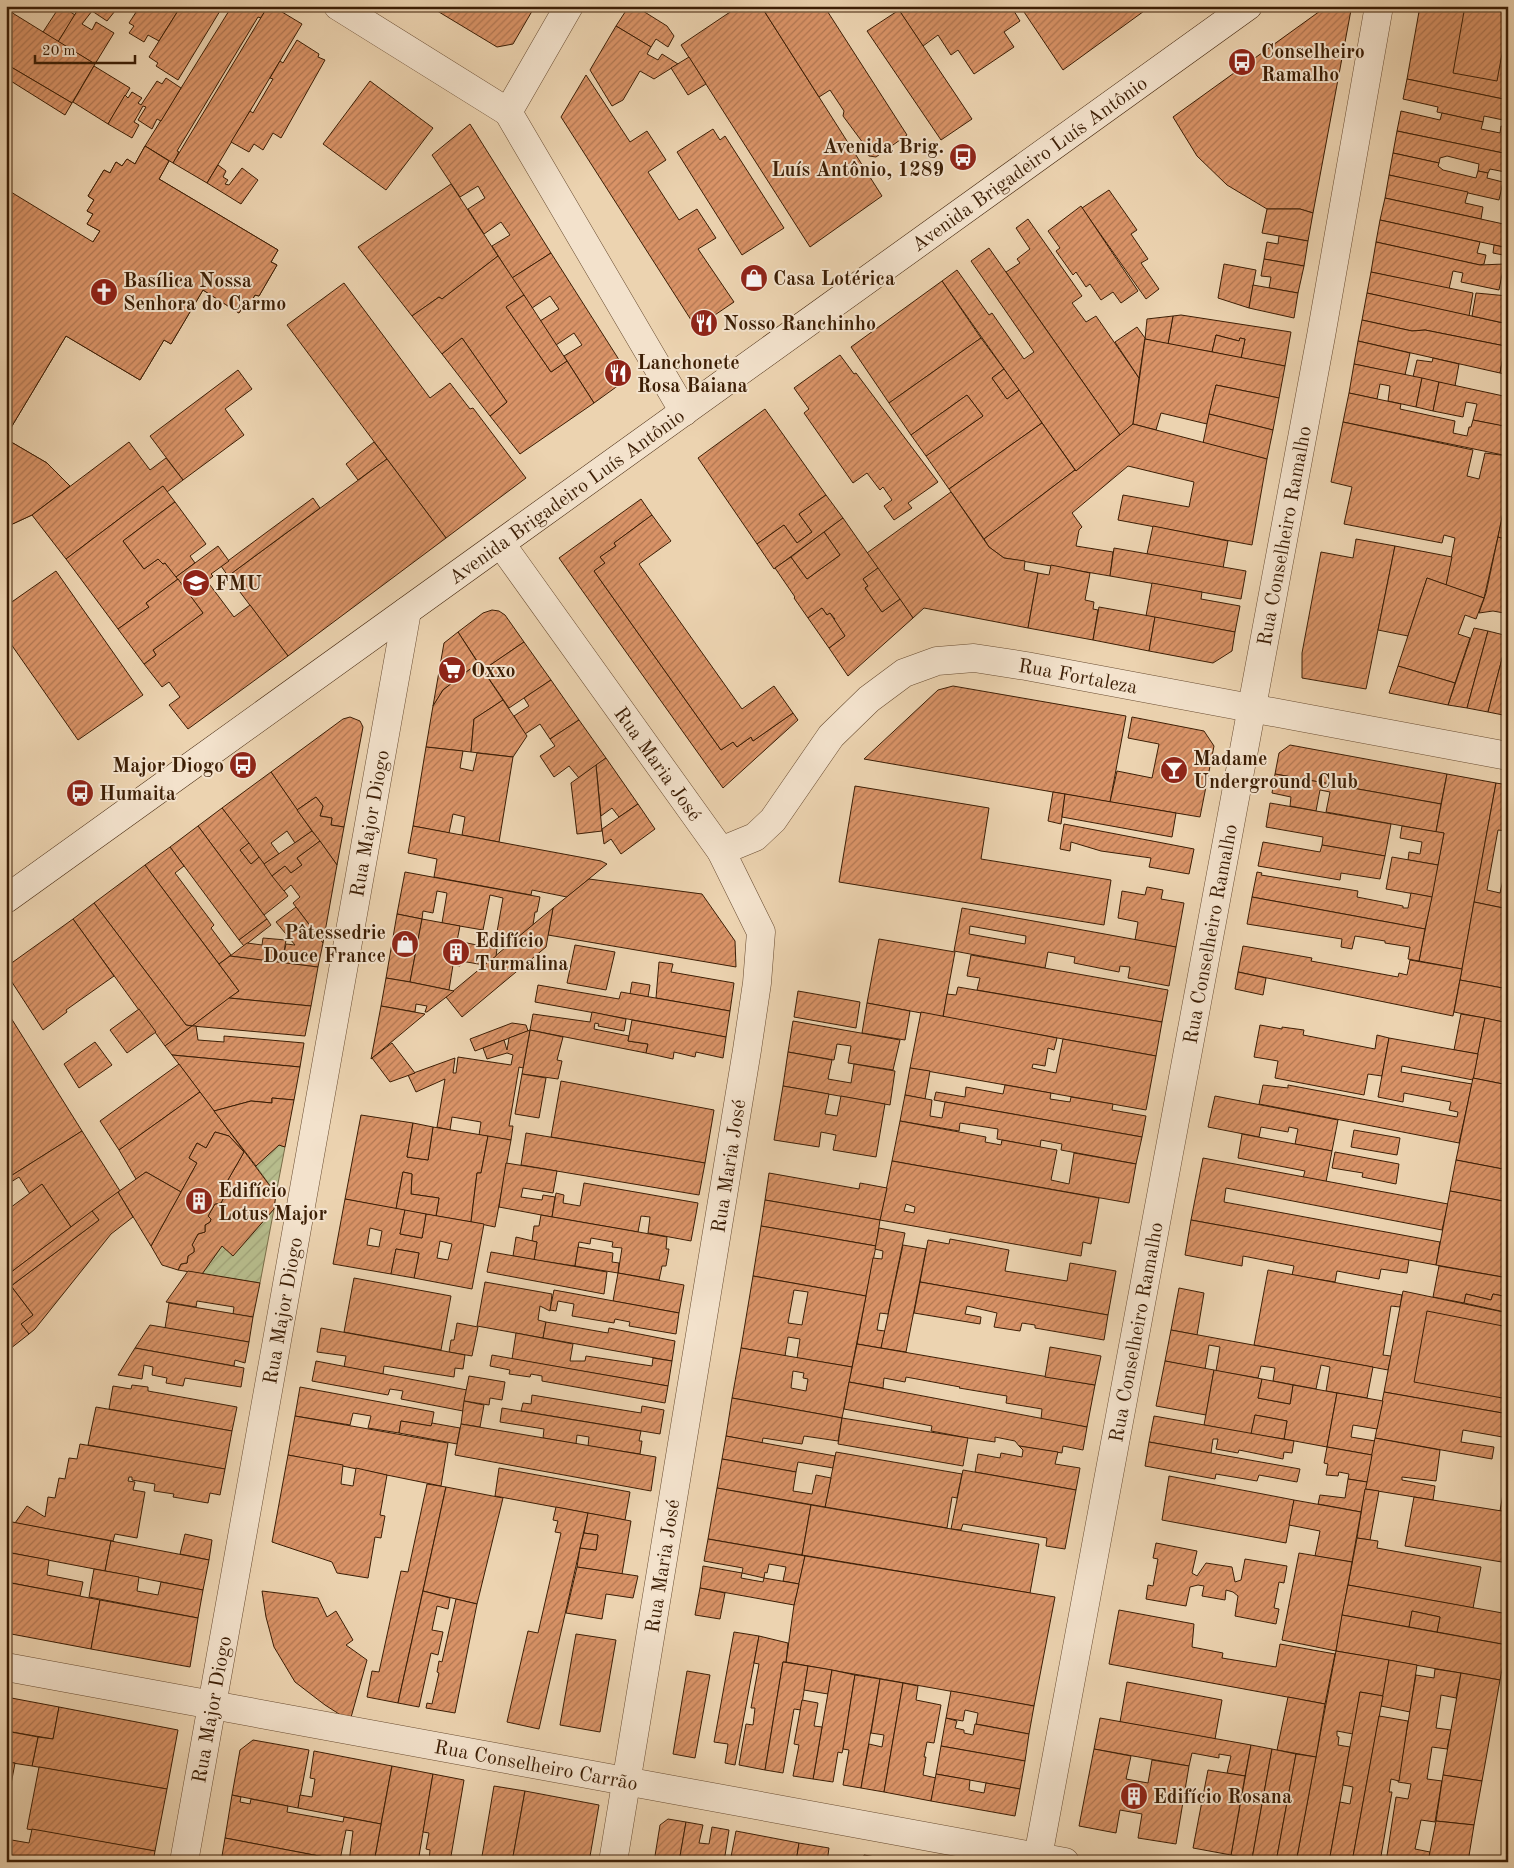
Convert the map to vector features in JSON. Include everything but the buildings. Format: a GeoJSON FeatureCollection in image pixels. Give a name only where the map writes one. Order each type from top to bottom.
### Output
{"type":"FeatureCollection","features":[{"type":"Feature","properties":{"kind":"street"},"geometry":{"type":"LineString","coordinates":[[338,6],[508,112],[684,412]]}},
{"type":"Feature","properties":{"kind":"street"},"geometry":{"type":"LineString","coordinates":[[508,112],[569,6]]}},
{"type":"Feature","properties":{"kind":"street","name":"Avenida Brigadeiro Luís Antônio"},"geometry":{"type":"LineString","coordinates":[[6,899],[1248,6]]}},
{"type":"Feature","properties":{"kind":"street","name":"Rua Conselheiro Ramalho"},"geometry":{"type":"LineString","coordinates":[[1037,1859],[1318,355],[1380,6]]}},
{"type":"Feature","properties":{"kind":"street","name":"Rua Maria José"},"geometry":{"type":"LineString","coordinates":[[501,544],[721,851],[761,932],[757,983],[744,1066],[613,1862]]}},
{"type":"Feature","properties":{"kind":"street","name":"Rua Major Diogo"},"geometry":{"type":"LineString","coordinates":[[184,1862],[407,611]]}},
{"type":"Feature","properties":{"kind":"street","name":"Rua Fortaleza"},"geometry":{"type":"LineString","coordinates":[[721,851],[754,837],[773,820],[831,736],[869,699],[904,673],[937,661],[974,658],[1026,666],[1508,756]]}},
{"type":"Feature","properties":{"kind":"street","name":"Rua Conselheiro Carrão"},"geometry":{"type":"LineString","coordinates":[[6,1667],[1037,1859],[1065,1862]]}},
{"type":"Feature","properties":{"kind":"green space"},"geometry":{"type":"Polygon","coordinates":[[[279,1145],[285,1147],[276,1194],[256,1166],[279,1145]]]}},
{"type":"Feature","properties":{"kind":"green space"},"geometry":{"type":"Polygon","coordinates":[[[274,1209],[260,1283],[202,1274],[222,1246],[233,1255],[274,1209]]]}},
{"type":"Feature","properties":{"kind":"place","name":"Conselheiro Ramalho"},"geometry":{"type":"Point","coordinates":[1242,62]}},
{"type":"Feature","properties":{"kind":"place","name":"Avenida Brig. Luís Antônio, 1289"},"geometry":{"type":"Point","coordinates":[963,157]}},
{"type":"Feature","properties":{"kind":"place","name":"Casa Lotérica"},"geometry":{"type":"Point","coordinates":[754,278]}},
{"type":"Feature","properties":{"kind":"place","name":"Basílica Nossa Senhora do Carmo"},"geometry":{"type":"Point","coordinates":[104,292]}},
{"type":"Feature","properties":{"kind":"place","name":"Nosso Ranchinho"},"geometry":{"type":"Point","coordinates":[704,323]}},
{"type":"Feature","properties":{"kind":"place","name":"Lanchonete Rosa Baiana"},"geometry":{"type":"Point","coordinates":[618,373]}},
{"type":"Feature","properties":{"kind":"place","name":"FMU"},"geometry":{"type":"Point","coordinates":[196,583]}},
{"type":"Feature","properties":{"kind":"place","name":"Oxxo"},"geometry":{"type":"Point","coordinates":[452,670]}},
{"type":"Feature","properties":{"kind":"place","name":"Major Diogo"},"geometry":{"type":"Point","coordinates":[243,765]}},
{"type":"Feature","properties":{"kind":"place","name":"Madame Underground Club"},"geometry":{"type":"Point","coordinates":[1174,770]}},
{"type":"Feature","properties":{"kind":"place","name":"Humaita"},"geometry":{"type":"Point","coordinates":[80,793]}},
{"type":"Feature","properties":{"kind":"place","name":"Pâtessedrie Douce France"},"geometry":{"type":"Point","coordinates":[405,944]}},
{"type":"Feature","properties":{"kind":"place","name":"Edifício Turmalina"},"geometry":{"type":"Point","coordinates":[456,952]}},
{"type":"Feature","properties":{"kind":"place","name":"Edifício Lotus Major"},"geometry":{"type":"Point","coordinates":[199,1201]}},
{"type":"Feature","properties":{"kind":"place","name":"Edifício Rosana"},"geometry":{"type":"Point","coordinates":[1134,1796]}}]}
